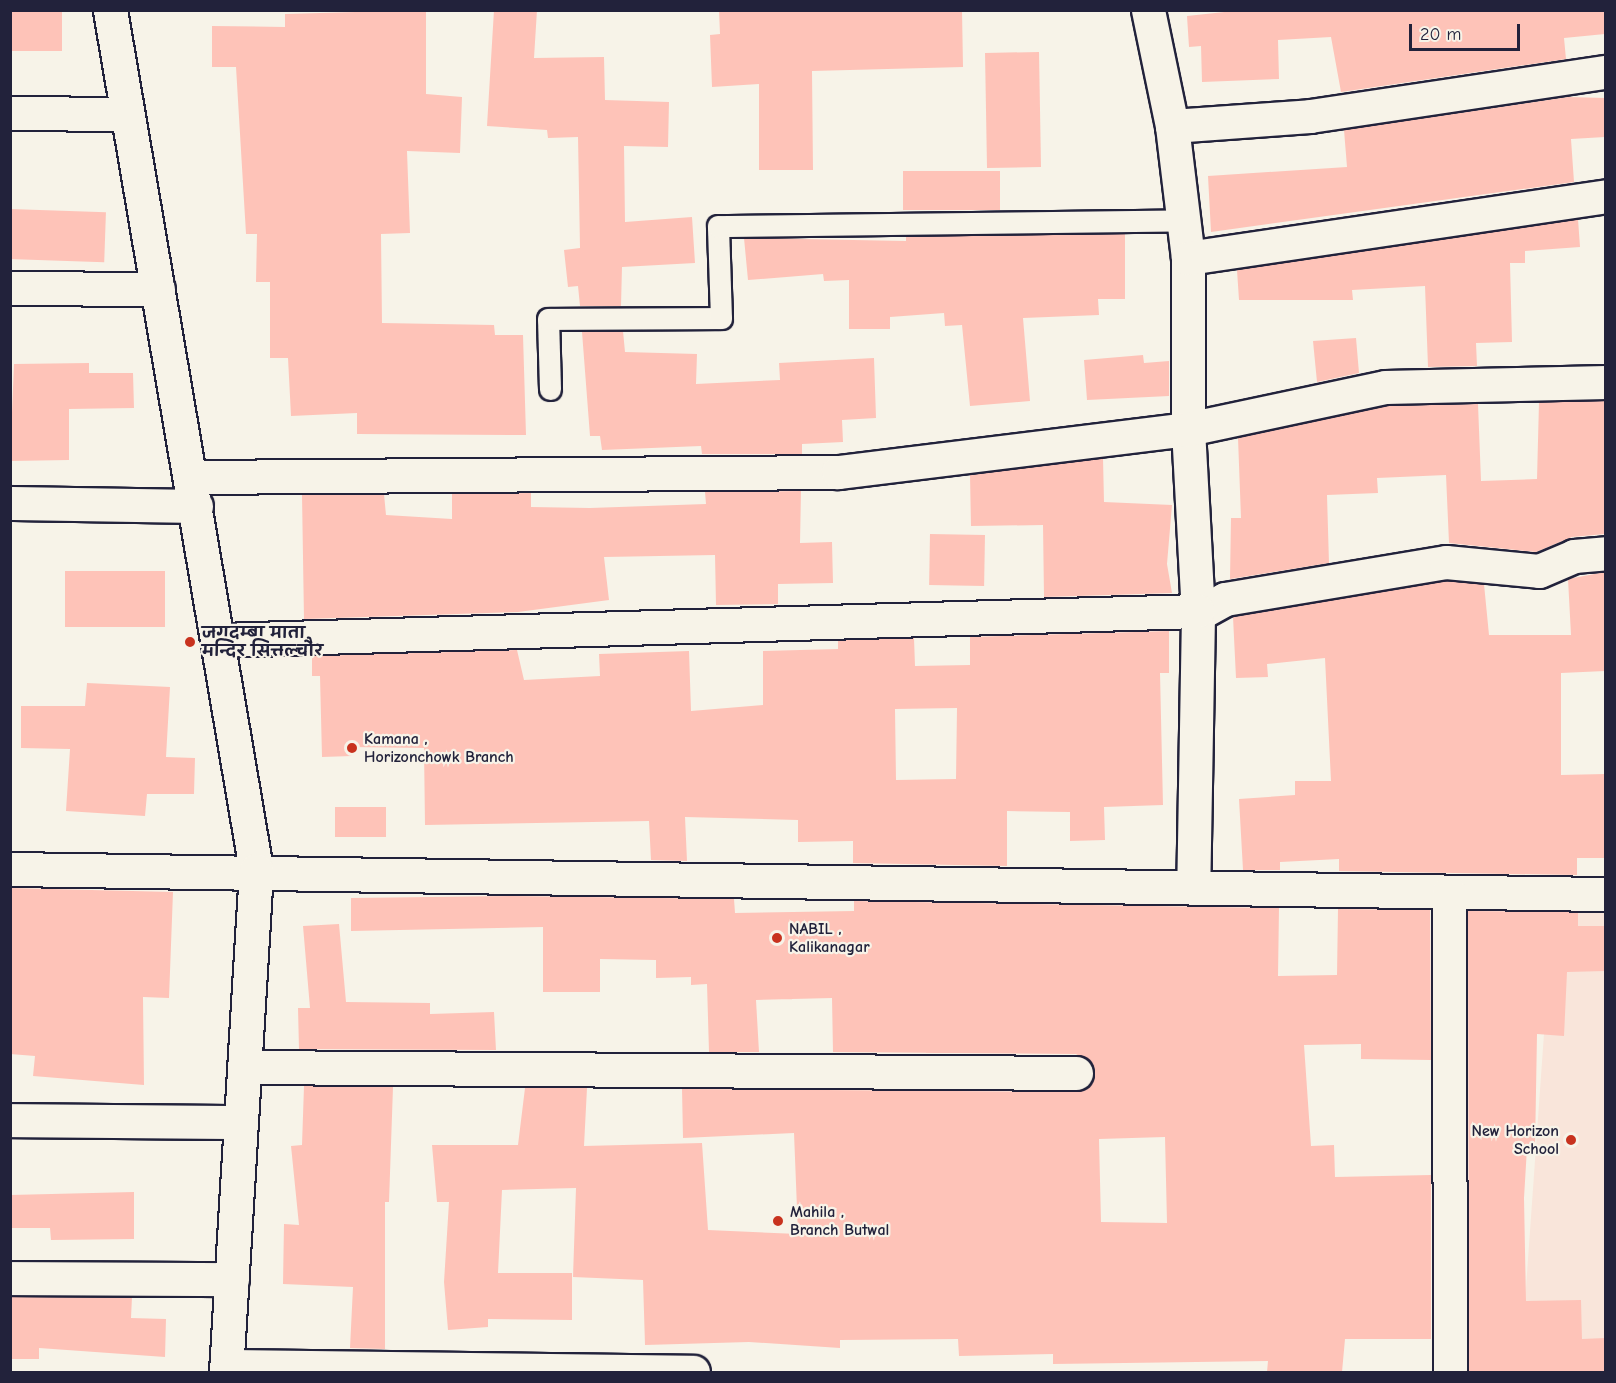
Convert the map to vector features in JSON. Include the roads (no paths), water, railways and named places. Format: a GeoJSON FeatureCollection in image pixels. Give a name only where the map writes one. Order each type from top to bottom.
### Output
{"type":"FeatureCollection","features":[{"type":"Feature","properties":{"kind":"street"},"geometry":{"type":"LineString","coordinates":[[110,10],[220,640],[256,870],[227,1369],[693,1372]]}},
{"type":"Feature","properties":{"kind":"street"},"geometry":{"type":"LineString","coordinates":[[1148,10],[1172,126],[1188,258],[1188,429],[1198,613],[1193,887]]}},
{"type":"Feature","properties":{"kind":"street"},"geometry":{"type":"LineString","coordinates":[[1172,126],[1310,116],[1605,72]]}},
{"type":"Feature","properties":{"kind":"street"},"geometry":{"type":"LineString","coordinates":[[10,113],[127,114]]}},
{"type":"Feature","properties":{"kind":"street"},"geometry":{"type":"LineString","coordinates":[[1188,258],[1605,196]]}},
{"type":"Feature","properties":{"kind":"street"},"geometry":{"type":"LineString","coordinates":[[10,288],[158,289]]}},
{"type":"Feature","properties":{"kind":"street"},"geometry":{"type":"LineString","coordinates":[[10,503],[194,491],[838,472],[1188,429],[1385,387],[1605,382]]}},
{"type":"Feature","properties":{"kind":"street"},"geometry":{"type":"LineString","coordinates":[[220,640],[1198,613],[1225,599],[1446,562],[1539,571],[1574,556],[1605,553]]}},
{"type":"Feature","properties":{"kind":"street"},"geometry":{"type":"LineString","coordinates":[[10,869],[256,870],[1605,894]]}},
{"type":"Feature","properties":{"kind":"street"},"geometry":{"type":"LineString","coordinates":[[1449,892],[1450,1372]]}},
{"type":"Feature","properties":{"kind":"street"},"geometry":{"type":"LineString","coordinates":[[244,1067],[1076,1073]]}},
{"type":"Feature","properties":{"kind":"street"},"geometry":{"type":"LineString","coordinates":[[10,1120],[241,1122]]}},
{"type":"Feature","properties":{"kind":"street"},"geometry":{"type":"LineString","coordinates":[[10,1278],[232,1279]]}},
{"type":"Feature","properties":{"kind":"lane"},"geometry":{"type":"LineString","coordinates":[[550,389],[548,319],[721,318],[718,226],[1184,220]]}},
{"type":"Feature","properties":{"kind":"place","name":"जगदम्बा माता मन्दिर सित्तल्चौर"},"geometry":{"type":"Point","coordinates":[190,642]}},
{"type":"Feature","properties":{"kind":"place","name":"Kamana , Horizonchowk Branch"},"geometry":{"type":"Point","coordinates":[352,748]}},
{"type":"Feature","properties":{"kind":"place","name":"NABIL , Kalikanagar"},"geometry":{"type":"Point","coordinates":[777,938]}},
{"type":"Feature","properties":{"kind":"place","name":"New Horizon School"},"geometry":{"type":"Point","coordinates":[1571,1140]}},
{"type":"Feature","properties":{"kind":"place","name":"Mahila , Branch Butwal"},"geometry":{"type":"Point","coordinates":[778,1221]}}]}
